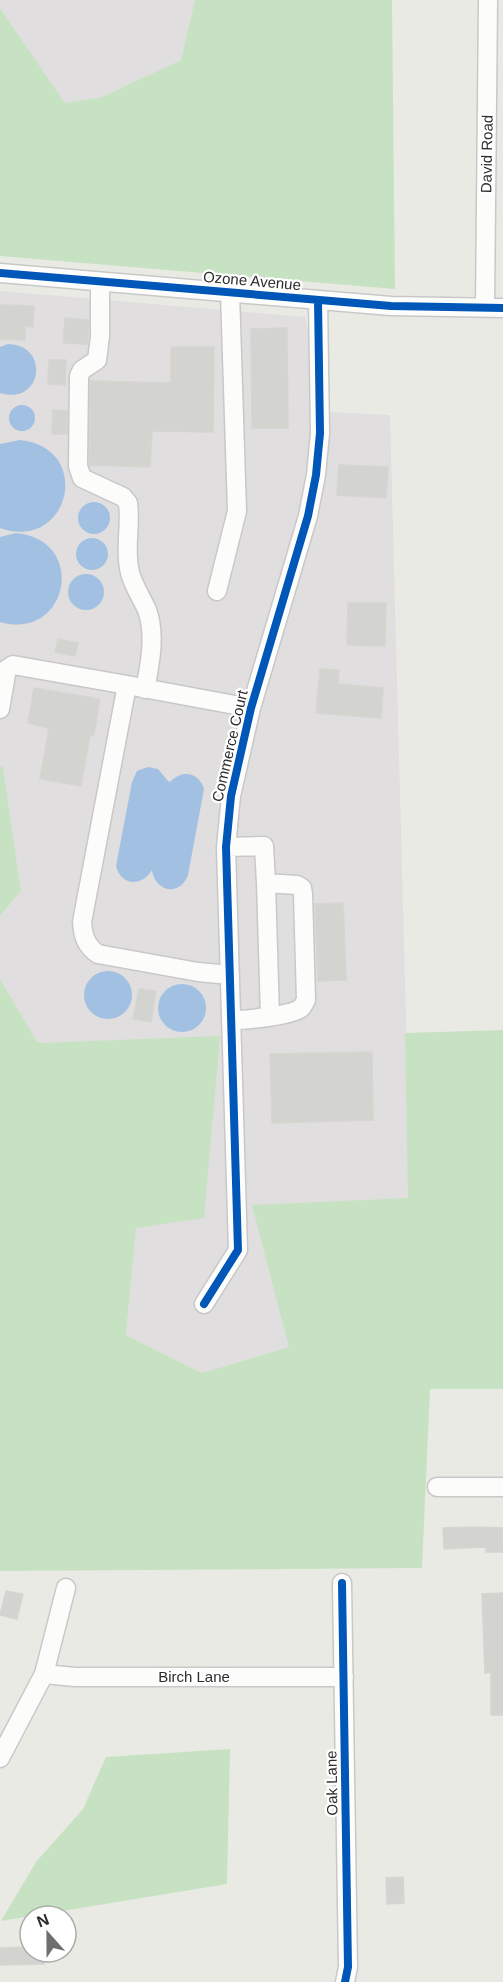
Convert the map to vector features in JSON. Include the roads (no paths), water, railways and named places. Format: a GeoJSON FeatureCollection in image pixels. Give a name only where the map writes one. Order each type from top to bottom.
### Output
{"type":"FeatureCollection","features":[{"type":"Feature","properties":{"kind":"street","name":"David Road"},"geometry":{"type":"LineString","coordinates":[[488,0],[495,138],[494,308]]}},
{"type":"Feature","properties":{"kind":"street","name":"Ozone Avenue"},"geometry":{"type":"LineString","coordinates":[[0,273],[391,306],[494,308]]}},
{"type":"Feature","properties":{"kind":"street"},"geometry":{"type":"LineString","coordinates":[[100,282],[100,336],[97,360],[82,370],[80,376],[78,466],[82,478],[123,497],[128,502],[128,564],[131,578],[148,612],[151,626],[150,662],[145,689]]}},
{"type":"Feature","properties":{"kind":"street"},"geometry":{"type":"LineString","coordinates":[[217,591],[237,511],[230,293]]}},
{"type":"Feature","properties":{"kind":"street","name":"Commerce Court"},"geometry":{"type":"LineString","coordinates":[[204,1304],[238,1250],[226,847],[231,796],[251,708],[308,516],[316,475],[320,433],[318,300]]}},
{"type":"Feature","properties":{"kind":"street"},"geometry":{"type":"LineString","coordinates":[[0,709],[8,669],[12,665],[251,708]]}},
{"type":"Feature","properties":{"kind":"street"},"geometry":{"type":"LineString","coordinates":[[127,686],[82,922],[86,941],[98,954],[198,972],[230,975]]}},
{"type":"Feature","properties":{"kind":"street"},"geometry":{"type":"LineString","coordinates":[[226,847],[264,846],[270,1016]]}},
{"type":"Feature","properties":{"kind":"street"},"geometry":{"type":"LineString","coordinates":[[231,1020],[248,1020],[292,1012],[302,1007],[306,1000],[302,888],[297,885],[267,883]]}},
{"type":"Feature","properties":{"kind":"street"},"geometry":{"type":"LineString","coordinates":[[437,1487],[503,1487]]}},
{"type":"Feature","properties":{"kind":"street","name":"Oak Lane"},"geometry":{"type":"LineString","coordinates":[[342,1583],[348,1967],[345,1982]]}},
{"type":"Feature","properties":{"kind":"street"},"geometry":{"type":"LineString","coordinates":[[0,1758],[44,1674],[66,1588]]}},
{"type":"Feature","properties":{"kind":"street","name":"Birch Lane"},"geometry":{"type":"LineString","coordinates":[[44,1674],[75,1677],[344,1677]]}},
{"type":"Feature","properties":{"kind":"water"},"geometry":{"type":"Polygon","coordinates":[[[8,344],[22,347],[31,354],[35,363],[36,374],[32,383],[25,391],[14,395],[0,393],[0,347],[8,344]]]}},
{"type":"Feature","properties":{"kind":"water"},"geometry":{"type":"Polygon","coordinates":[[[22,405],[31,409],[35,418],[31,427],[22,431],[13,427],[9,418],[13,409],[22,405]]]}},
{"type":"Feature","properties":{"kind":"water"},"geometry":{"type":"Polygon","coordinates":[[[20,440],[44,447],[58,461],[65,478],[64,496],[56,513],[43,526],[24,532],[0,528],[0,444],[20,440]]]}},
{"type":"Feature","properties":{"kind":"water"},"geometry":{"type":"Polygon","coordinates":[[[94,502],[105,507],[110,518],[105,529],[94,534],[83,529],[78,518],[83,507],[94,502]]]}},
{"type":"Feature","properties":{"kind":"water"},"geometry":{"type":"Polygon","coordinates":[[[16,533],[39,540],[54,553],[61,570],[61,588],[54,604],[41,618],[23,624],[0,622],[0,537],[16,533]]]}},
{"type":"Feature","properties":{"kind":"water"},"geometry":{"type":"Polygon","coordinates":[[[92,538],[104,542],[108,554],[104,566],[92,570],[80,566],[76,554],[80,542],[92,538]]]}},
{"type":"Feature","properties":{"kind":"water"},"geometry":{"type":"Polygon","coordinates":[[[86,574],[99,579],[104,592],[99,605],[86,610],[73,605],[68,592],[73,579],[86,574]]]}},
{"type":"Feature","properties":{"kind":"water"},"geometry":{"type":"Polygon","coordinates":[[[148,767],[158,769],[170,782],[180,775],[190,774],[202,783],[204,789],[188,875],[179,887],[174,889],[168,889],[158,883],[152,870],[143,879],[127,881],[116,866],[132,782],[137,771],[148,767]]]}},
{"type":"Feature","properties":{"kind":"water"},"geometry":{"type":"Polygon","coordinates":[[[103,971],[113,971],[125,978],[132,990],[132,1000],[125,1012],[113,1019],[103,1019],[88,1008],[84,1000],[84,990],[95,975],[103,971]]]}},
{"type":"Feature","properties":{"kind":"water"},"geometry":{"type":"Polygon","coordinates":[[[182,984],[199,991],[206,1008],[199,1025],[182,1032],[165,1025],[158,1008],[165,991],[182,984]]]}}]}
